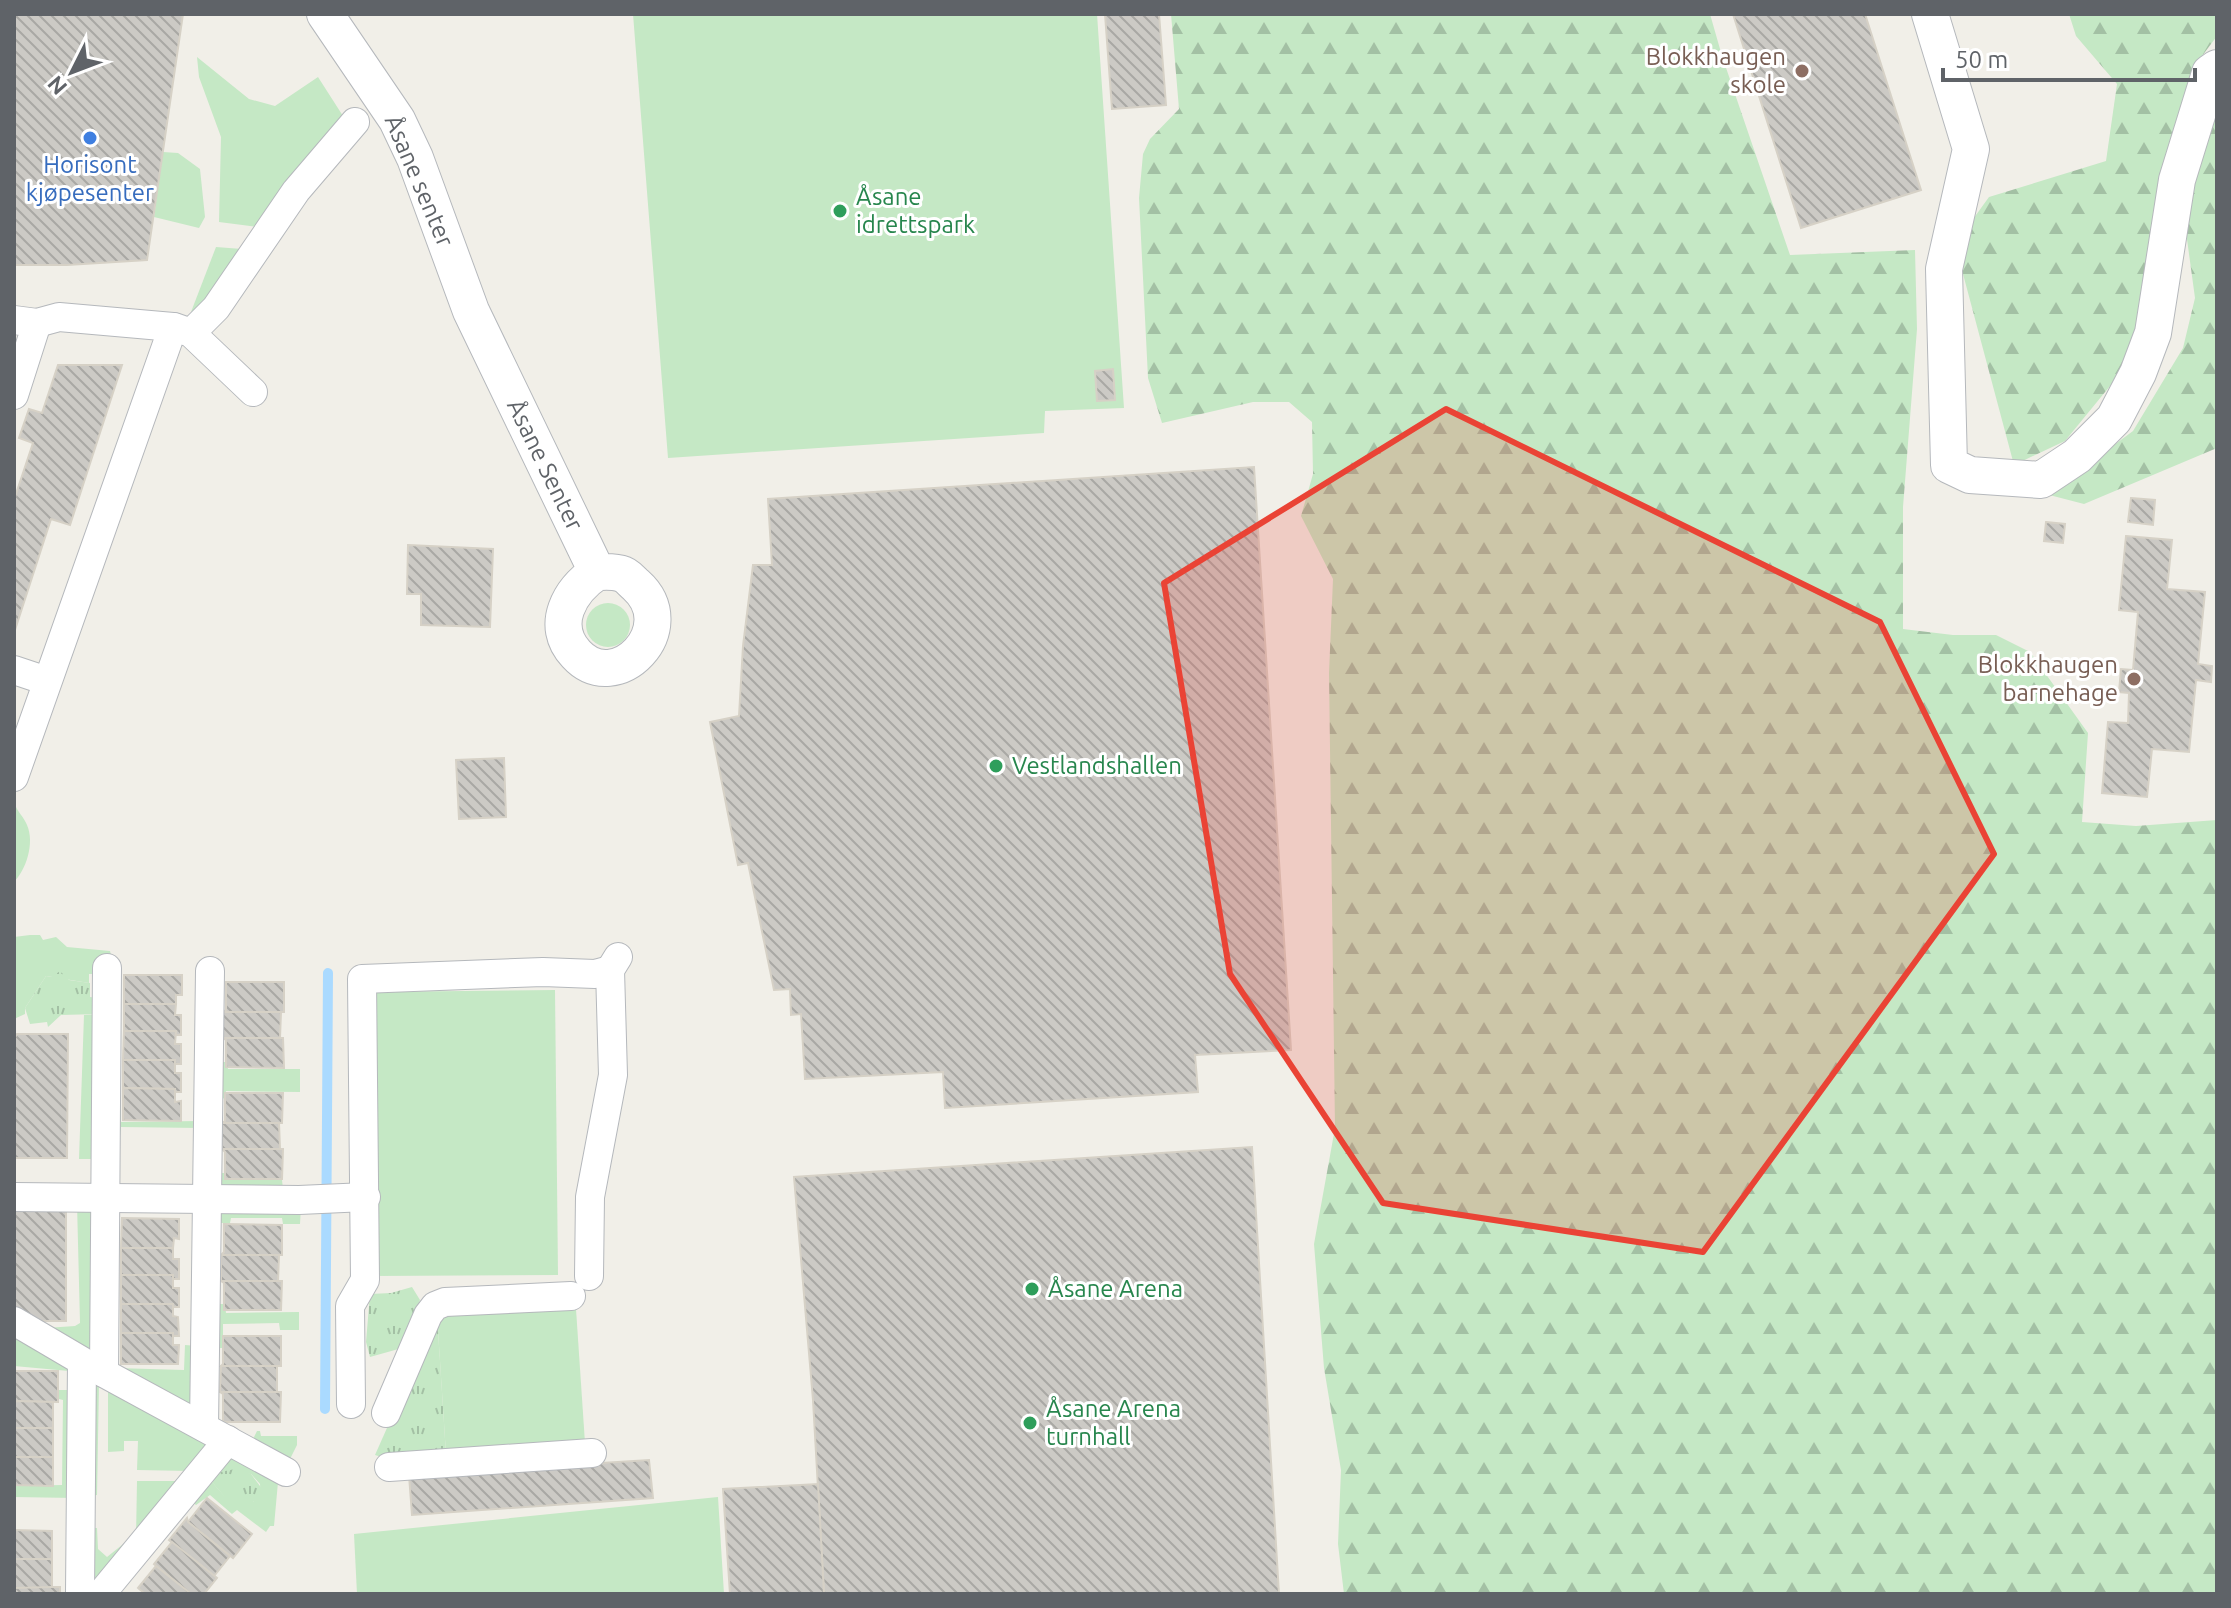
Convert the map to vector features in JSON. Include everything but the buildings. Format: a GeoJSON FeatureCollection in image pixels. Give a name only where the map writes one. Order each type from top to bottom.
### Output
{"type":"FeatureCollection","features":[{"type":"Feature","properties":{"kind":"street"},"geometry":{"type":"LineString","coordinates":[[1930,14],[1971,149],[1944,269],[1949,465],[1970,475],[2041,480],[2077,456],[2114,419],[2138,373],[2153,333],[2177,180],[2210,73],[2217,68]]}},
{"type":"Feature","properties":{"kind":"street","name":"Åsane senter"},"geometry":{"type":"LineString","coordinates":[[339,18],[415,158],[471,311],[494,359]]}},
{"type":"Feature","properties":{"kind":"street"},"geometry":{"type":"LineString","coordinates":[[14,777],[47,681],[190,336],[216,308],[296,191],[355,122]]}},
{"type":"Feature","properties":{"kind":"street"},"geometry":{"type":"LineString","coordinates":[[14,395],[25,322],[59,317],[190,336],[253,392]]}},
{"type":"Feature","properties":{"kind":"street","name":"Åsane Senter"},"geometry":{"type":"LineString","coordinates":[[494,359],[597,572]]}},
{"type":"Feature","properties":{"kind":"street"},"geometry":{"type":"LineString","coordinates":[[14,670],[47,681]]}},
{"type":"Feature","properties":{"kind":"street"},"geometry":{"type":"LineString","coordinates":[[351,1404],[350,1306],[365,1280],[354,1198],[362,979],[547,964],[595,974],[614,964],[613,1075],[590,1197],[580,1286],[445,1302],[435,1306],[428,1315],[386,1413]]}},
{"type":"Feature","properties":{"kind":"street"},"geometry":{"type":"LineString","coordinates":[[80,1594],[105,1197],[107,968]]}},
{"type":"Feature","properties":{"kind":"street"},"geometry":{"type":"LineString","coordinates":[[101,1594],[216,1434],[207,1198],[210,971]]}},
{"type":"Feature","properties":{"kind":"street"},"geometry":{"type":"LineString","coordinates":[[14,1197],[354,1198]]}},
{"type":"Feature","properties":{"kind":"street"},"geometry":{"type":"LineString","coordinates":[[14,1321],[286,1472]]}},
{"type":"Feature","properties":{"kind":"street"},"geometry":{"type":"LineString","coordinates":[[389,1467],[592,1453]]}},
{"type":"Feature","properties":{"kind":"highlighted area"},"geometry":{"type":"Polygon","coordinates":[[[1446,409],[1880,622],[1994,854],[1703,1252],[1383,1203],[1230,974],[1164,583],[1446,409]]]}},
{"type":"Feature","properties":{"kind":"green space","name":"Åsane idrettspark"},"geometry":{"type":"Polygon","coordinates":[[[633,14],[1097,14],[1124,408],[1045,411],[1044,433],[668,458],[633,14]]]}},
{"type":"Feature","properties":{"kind":"green space"},"geometry":{"type":"Polygon","coordinates":[[[1171,14],[1710,14],[1790,255],[1915,250],[1917,329],[1903,507],[1903,629],[1953,635],[1996,635],[2030,652],[2088,733],[2082,822],[2136,826],[2217,820],[2217,1594],[1344,1594],[1338,1544],[1341,1470],[1324,1368],[1314,1244],[1335,1128],[1329,673],[1333,579],[1301,516],[1313,474],[1312,422],[1289,402],[1253,402],[1162,423],[1148,378],[1139,198],[1143,154],[1150,139],[1179,109],[1171,14]]]}},
{"type":"Feature","properties":{"kind":"green space"},"geometry":{"type":"Polygon","coordinates":[[[2069,14],[2217,14],[2217,36],[2202,56],[2177,138],[2128,364],[2065,441],[2014,465],[1955,244],[1989,197],[2106,161],[2117,84],[2076,36],[2069,14]]]}},
{"type":"Feature","properties":{"kind":"green space"},"geometry":{"type":"Polygon","coordinates":[[[197,57],[249,99],[275,106],[318,77],[343,116],[258,227],[219,222],[221,137],[199,77],[197,57]]]}},
{"type":"Feature","properties":{"kind":"green space"},"geometry":{"type":"Polygon","coordinates":[[[2217,109],[2217,448],[2084,504],[2019,487],[2068,479],[2133,431],[2183,348],[2195,298],[2186,232],[2203,132],[2217,109]]]}},
{"type":"Feature","properties":{"kind":"green space"},"geometry":{"type":"Polygon","coordinates":[[[163,152],[178,153],[200,169],[205,217],[199,228],[154,217],[163,152]]]}},
{"type":"Feature","properties":{"kind":"green space"},"geometry":{"type":"Polygon","coordinates":[[[216,247],[242,249],[204,302],[191,312],[216,247]]]}},
{"type":"Feature","properties":{"kind":"green space"},"geometry":{"type":"Polygon","coordinates":[[[608,603],[623,610],[630,625],[623,640],[608,647],[593,640],[586,625],[593,610],[608,603]]]}},
{"type":"Feature","properties":{"kind":"green space"},"geometry":{"type":"Polygon","coordinates":[[[14,802],[27,825],[30,848],[14,882],[14,802]]]}},
{"type":"Feature","properties":{"kind":"green space"},"geometry":{"type":"Polygon","coordinates":[[[40,935],[43,940],[56,937],[67,947],[110,951],[114,968],[100,974],[89,974],[89,983],[46,976],[25,1008],[25,1014],[14,1019],[14,937],[40,935]]]}},
{"type":"Feature","properties":{"kind":"green space"},"geometry":{"type":"Polygon","coordinates":[[[60,971],[69,980],[90,983],[90,997],[99,998],[99,1014],[61,1015],[48,1027],[47,1022],[30,1024],[25,1008],[46,976],[52,977],[60,971]]]}},
{"type":"Feature","properties":{"kind":"green space"},"geometry":{"type":"Polygon","coordinates":[[[555,990],[558,1275],[372,1276],[370,992],[555,990]]]}},
{"type":"Feature","properties":{"kind":"green space"},"geometry":{"type":"Polygon","coordinates":[[[99,1014],[98,1159],[79,1159],[84,1015],[99,1014]]]}},
{"type":"Feature","properties":{"kind":"green space"},"geometry":{"type":"Polygon","coordinates":[[[217,1062],[227,1062],[228,1069],[300,1069],[300,1092],[226,1091],[225,1098],[221,1099],[217,1062]]]}},
{"type":"Feature","properties":{"kind":"green space"},"geometry":{"type":"Polygon","coordinates":[[[114,1100],[121,1100],[121,1122],[200,1121],[200,1128],[121,1127],[119,1143],[114,1100]]]}},
{"type":"Feature","properties":{"kind":"green space"},"geometry":{"type":"Polygon","coordinates":[[[216,1173],[226,1173],[226,1180],[282,1180],[283,1189],[215,1188],[216,1173]]]}},
{"type":"Feature","properties":{"kind":"green space"},"geometry":{"type":"Polygon","coordinates":[[[77,1203],[96,1204],[95,1357],[46,1328],[80,1323],[77,1203]]]}},
{"type":"Feature","properties":{"kind":"green space"},"geometry":{"type":"Polygon","coordinates":[[[216,1206],[301,1207],[300,1224],[283,1224],[282,1218],[231,1218],[230,1223],[216,1223],[216,1206]]]}},
{"type":"Feature","properties":{"kind":"green space"},"geometry":{"type":"Polygon","coordinates":[[[412,1287],[420,1300],[402,1348],[370,1357],[366,1342],[370,1294],[391,1293],[412,1287]]]}},
{"type":"Feature","properties":{"kind":"green space"},"geometry":{"type":"Polygon","coordinates":[[[213,1304],[225,1304],[226,1313],[299,1312],[299,1330],[280,1330],[279,1323],[223,1324],[223,1348],[214,1348],[213,1304]]]}},
{"type":"Feature","properties":{"kind":"green space"},"geometry":{"type":"Polygon","coordinates":[[[576,1309],[585,1443],[446,1454],[437,1315],[576,1309]]]}},
{"type":"Feature","properties":{"kind":"green space"},"geometry":{"type":"Polygon","coordinates":[[[437,1315],[446,1454],[388,1459],[375,1455],[437,1315]]]}},
{"type":"Feature","properties":{"kind":"green space"},"geometry":{"type":"Polygon","coordinates":[[[14,1334],[74,1369],[74,1498],[14,1497],[14,1486],[62,1485],[63,1400],[59,1399],[59,1390],[68,1390],[69,1371],[14,1366],[14,1334]]]}},
{"type":"Feature","properties":{"kind":"green space"},"geometry":{"type":"Polygon","coordinates":[[[185,1345],[198,1346],[198,1414],[116,1368],[184,1370],[185,1345]]]}},
{"type":"Feature","properties":{"kind":"green space"},"geometry":{"type":"Polygon","coordinates":[[[90,1378],[99,1383],[97,1495],[89,1496],[90,1378]]]}},
{"type":"Feature","properties":{"kind":"green space"},"geometry":{"type":"Polygon","coordinates":[[[108,1388],[212,1445],[190,1471],[137,1470],[138,1441],[124,1441],[124,1451],[108,1452],[108,1388]]]}},
{"type":"Feature","properties":{"kind":"green space"},"geometry":{"type":"Polygon","coordinates":[[[257,1431],[261,1436],[297,1436],[297,1445],[288,1463],[251,1443],[257,1431]]]}},
{"type":"Feature","properties":{"kind":"green space"},"geometry":{"type":"Polygon","coordinates":[[[226,1452],[278,1482],[274,1526],[266,1532],[237,1510],[232,1514],[210,1495],[196,1505],[188,1498],[211,1481],[237,1504],[249,1506],[261,1500],[260,1484],[251,1474],[219,1473],[226,1452]]]}},
{"type":"Feature","properties":{"kind":"green space"},"geometry":{"type":"Polygon","coordinates":[[[235,1469],[251,1474],[263,1490],[263,1501],[254,1501],[249,1510],[230,1503],[211,1481],[216,1473],[235,1469]]]}},
{"type":"Feature","properties":{"kind":"green space"},"geometry":{"type":"Polygon","coordinates":[[[137,1481],[182,1481],[136,1538],[137,1481]]]}},
{"type":"Feature","properties":{"kind":"green space"},"geometry":{"type":"Polygon","coordinates":[[[718,1497],[724,1594],[357,1594],[354,1534],[718,1497]]]}},
{"type":"Feature","properties":{"kind":"green space"},"geometry":{"type":"Polygon","coordinates":[[[88,1528],[97,1528],[98,1549],[107,1557],[127,1541],[92,1594],[88,1528]]]}},
{"type":"Feature","properties":{"kind":"waterway"},"geometry":{"type":"LineString","coordinates":[[325,1409],[328,973]]}},
{"type":"Feature","properties":{"kind":"place","name":"Blokkhaugen skole"},"geometry":{"type":"Point","coordinates":[1802,71]}},
{"type":"Feature","properties":{"kind":"place","name":"Horisont kjøpesenter"},"geometry":{"type":"Point","coordinates":[90,138]}},
{"type":"Feature","properties":{"kind":"place","name":"Åsane idrettspark"},"geometry":{"type":"Point","coordinates":[840,211]}},
{"type":"Feature","properties":{"kind":"place","name":"Blokkhaugen barnehage"},"geometry":{"type":"Point","coordinates":[2134,679]}},
{"type":"Feature","properties":{"kind":"place","name":"Vestlandshallen"},"geometry":{"type":"Point","coordinates":[996,766]}},
{"type":"Feature","properties":{"kind":"place","name":"Åsane Arena"},"geometry":{"type":"Point","coordinates":[1032,1289]}},
{"type":"Feature","properties":{"kind":"place","name":"Åsane Arena turnhall"},"geometry":{"type":"Point","coordinates":[1030,1423]}}]}
